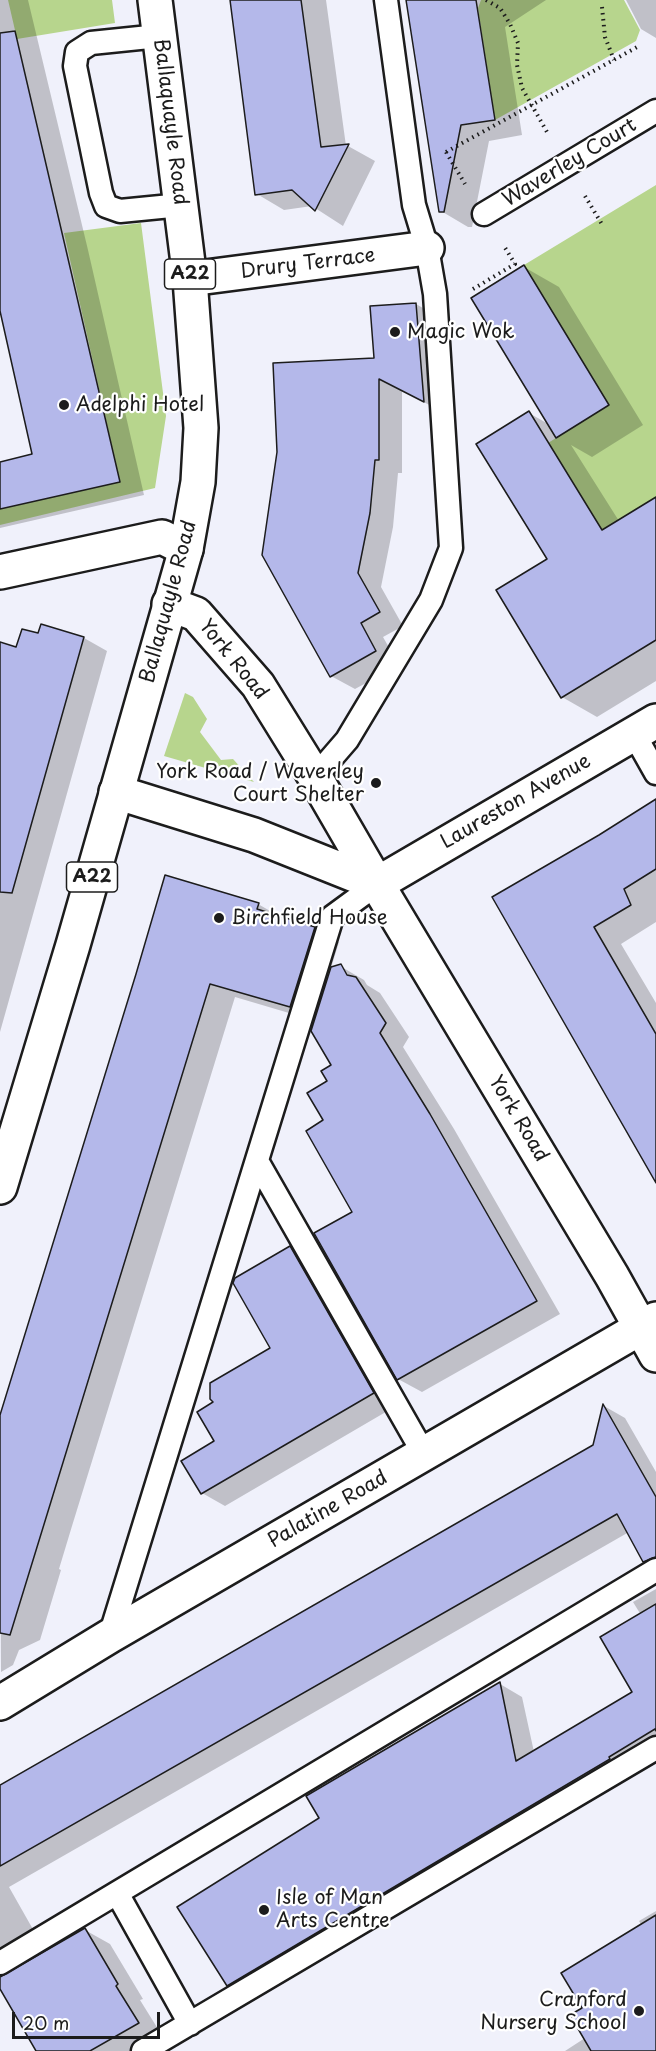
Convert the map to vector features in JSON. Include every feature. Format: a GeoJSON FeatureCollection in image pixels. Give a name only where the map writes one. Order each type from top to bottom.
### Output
{"type":"FeatureCollection","features":[{"type":"Feature","properties":{"kind":"main road","name":"Ballaquayle Road"},"geometry":{"type":"LineString","coordinates":[[0,1187],[6,1148],[116,792],[186,549],[198,482],[201,428],[190,279],[155,0]]}},
{"type":"Feature","properties":{"kind":"main road","name":"Drury Terrace"},"geometry":{"type":"LineString","coordinates":[[190,279],[427,248]]}},
{"type":"Feature","properties":{"kind":"main road"},"geometry":{"type":"LineString","coordinates":[[0,572],[162,537],[186,549]]}},
{"type":"Feature","properties":{"kind":"main road","name":"York Road"},"geometry":{"type":"LineString","coordinates":[[170,604],[196,614],[258,685],[612,1276],[651,1334]]}},
{"type":"Feature","properties":{"kind":"main road","name":"Laureston Avenue"},"geometry":{"type":"LineString","coordinates":[[376,884],[645,727]]}},
{"type":"Feature","properties":{"kind":"main road"},"geometry":{"type":"LineString","coordinates":[[116,792],[254,835],[376,884]]}},
{"type":"Feature","properties":{"kind":"main road","name":"Palatine Road"},"geometry":{"type":"LineString","coordinates":[[0,1703],[110,1636],[424,1454],[651,1334]]}},
{"type":"Feature","properties":{"kind":"lane"},"geometry":{"type":"LineString","coordinates":[[315,777],[347,740],[431,600],[451,548],[435,294],[427,248],[414,205],[386,0]]}},
{"type":"Feature","properties":{"kind":"lane"},"geometry":{"type":"LineString","coordinates":[[159,36],[91,43],[77,52],[75,66],[101,193],[106,206],[120,211],[181,205]]}},
{"type":"Feature","properties":{"kind":"lane","name":"Waverley Court"},"geometry":{"type":"LineString","coordinates":[[484,214],[656,111]]}},
{"type":"Feature","properties":{"kind":"lane"},"geometry":{"type":"LineString","coordinates":[[645,727],[656,773]]}},
{"type":"Feature","properties":{"kind":"lane"},"geometry":{"type":"LineString","coordinates":[[110,1636],[332,917],[376,884]]}},
{"type":"Feature","properties":{"kind":"lane"},"geometry":{"type":"LineString","coordinates":[[257,1161],[424,1454]]}},
{"type":"Feature","properties":{"kind":"lane"},"geometry":{"type":"LineString","coordinates":[[0,1963],[656,1570]]}},
{"type":"Feature","properties":{"kind":"lane"},"geometry":{"type":"LineString","coordinates":[[143,2051],[656,1748]]}},
{"type":"Feature","properties":{"kind":"lane"},"geometry":{"type":"LineString","coordinates":[[117,1893],[190,2024]]}},
{"type":"Feature","properties":{"kind":"path"},"geometry":{"type":"LineString","coordinates":[[486,0],[500,8],[510,24],[518,43],[517,65],[522,88],[603,226]]}},
{"type":"Feature","properties":{"kind":"path"},"geometry":{"type":"LineString","coordinates":[[602,8],[605,37],[614,60]]}},
{"type":"Feature","properties":{"kind":"path"},"geometry":{"type":"LineString","coordinates":[[446,152],[639,46]]}},
{"type":"Feature","properties":{"kind":"green space"},"geometry":{"type":"Polygon","coordinates":[[[8,0],[112,0],[115,23],[17,39],[8,0]]]}},
{"type":"Feature","properties":{"kind":"green space"},"geometry":{"type":"Polygon","coordinates":[[[481,0],[624,0],[640,30],[636,41],[495,120],[478,8],[481,0]]]}},
{"type":"Feature","properties":{"kind":"green space"},"geometry":{"type":"Polygon","coordinates":[[[656,185],[656,497],[602,530],[548,443],[609,405],[524,265],[656,185]]]}},
{"type":"Feature","properties":{"kind":"green space"},"geometry":{"type":"Polygon","coordinates":[[[141,223],[166,416],[155,488],[0,525],[0,509],[120,482],[64,233],[141,223]]]}},
{"type":"Feature","properties":{"kind":"green space"},"geometry":{"type":"Polygon","coordinates":[[[185,693],[193,697],[207,719],[200,732],[221,760],[233,759],[254,782],[164,756],[185,693]]]}},
{"type":"Feature","properties":{"kind":"building"},"geometry":{"type":"Polygon","coordinates":[[[230,0],[301,0],[321,147],[349,144],[315,211],[292,190],[255,195],[230,0]]]}},
{"type":"Feature","properties":{"kind":"building"},"geometry":{"type":"Polygon","coordinates":[[[406,0],[476,0],[495,120],[461,125],[444,212],[439,212],[406,0]]]}},
{"type":"Feature","properties":{"kind":"building"},"geometry":{"type":"Polygon","coordinates":[[[15,31],[120,482],[0,509],[0,462],[32,454],[0,311],[0,33],[15,31]]]}},
{"type":"Feature","properties":{"kind":"building"},"geometry":{"type":"Polygon","coordinates":[[[524,265],[609,405],[556,438],[471,298],[524,265]]]}},
{"type":"Feature","properties":{"kind":"building"},"geometry":{"type":"Polygon","coordinates":[[[416,303],[424,402],[379,379],[379,460],[375,460],[370,513],[358,573],[380,612],[361,623],[376,651],[330,677],[262,555],[277,452],[273,363],[374,358],[370,306],[416,303]]]}},
{"type":"Feature","properties":{"kind":"building"},"geometry":{"type":"Polygon","coordinates":[[[529,411],[602,530],[656,497],[656,640],[561,698],[496,590],[547,559],[476,444],[529,411]]]}},
{"type":"Feature","properties":{"kind":"building"},"geometry":{"type":"Polygon","coordinates":[[[41,624],[84,637],[12,893],[0,892],[0,642],[16,647],[22,629],[38,633],[41,624]]]}},
{"type":"Feature","properties":{"kind":"building"},"geometry":{"type":"Polygon","coordinates":[[[656,799],[656,869],[624,889],[631,905],[594,927],[656,1034],[656,1183],[492,897],[656,799]]]}},
{"type":"Feature","properties":{"kind":"building"},"geometry":{"type":"Polygon","coordinates":[[[165,875],[259,903],[257,909],[315,927],[290,1007],[210,984],[10,1635],[0,1633],[0,1415],[165,875]]]}},
{"type":"Feature","properties":{"kind":"building"},"geometry":{"type":"Polygon","coordinates":[[[341,964],[347,975],[356,977],[386,1023],[380,1033],[430,1114],[537,1301],[397,1380],[314,1233],[352,1212],[306,1131],[323,1120],[307,1093],[327,1081],[321,1071],[331,1065],[311,1031],[331,967],[341,964]]]}},
{"type":"Feature","properties":{"kind":"building"},"geometry":{"type":"Polygon","coordinates":[[[290,1246],[374,1393],[201,1494],[181,1461],[214,1441],[197,1412],[213,1402],[210,1399],[210,1383],[270,1348],[233,1283],[235,1278],[290,1246]]]}},
{"type":"Feature","properties":{"kind":"building"},"geometry":{"type":"Polygon","coordinates":[[[603,1404],[656,1497],[656,1557],[643,1562],[617,1514],[0,1866],[0,1785],[593,1445],[603,1404]]]}},
{"type":"Feature","properties":{"kind":"building"},"geometry":{"type":"Polygon","coordinates":[[[656,1604],[656,1731],[655,1729],[609,1757],[610,1759],[227,1986],[177,1907],[319,1818],[306,1796],[500,1682],[516,1761],[632,1692],[600,1637],[656,1604]]]}},
{"type":"Feature","properties":{"kind":"building"},"geometry":{"type":"Polygon","coordinates":[[[656,1915],[656,2051],[591,2051],[570,2015],[582,2008],[561,1973],[656,1915]]]}},
{"type":"Feature","properties":{"kind":"building"},"geometry":{"type":"Polygon","coordinates":[[[85,1928],[139,2023],[90,2051],[36,2051],[0,1989],[0,1977],[85,1928]]]}},
{"type":"Feature","properties":{"kind":"place","name":"Magic Wok"},"geometry":{"type":"Point","coordinates":[395,332]}},
{"type":"Feature","properties":{"kind":"place","name":"Adelphi Hotel"},"geometry":{"type":"Point","coordinates":[64,405]}},
{"type":"Feature","properties":{"kind":"place","name":"York Road / Waverley Court Shelter"},"geometry":{"type":"Point","coordinates":[376,783]}},
{"type":"Feature","properties":{"kind":"place","name":"Birchfield House"},"geometry":{"type":"Point","coordinates":[219,918]}},
{"type":"Feature","properties":{"kind":"place","name":"Isle of Man Arts Centre"},"geometry":{"type":"Point","coordinates":[264,1910]}},
{"type":"Feature","properties":{"kind":"place","name":"Cranford Nursery School"},"geometry":{"type":"Point","coordinates":[639,2011]}}]}
